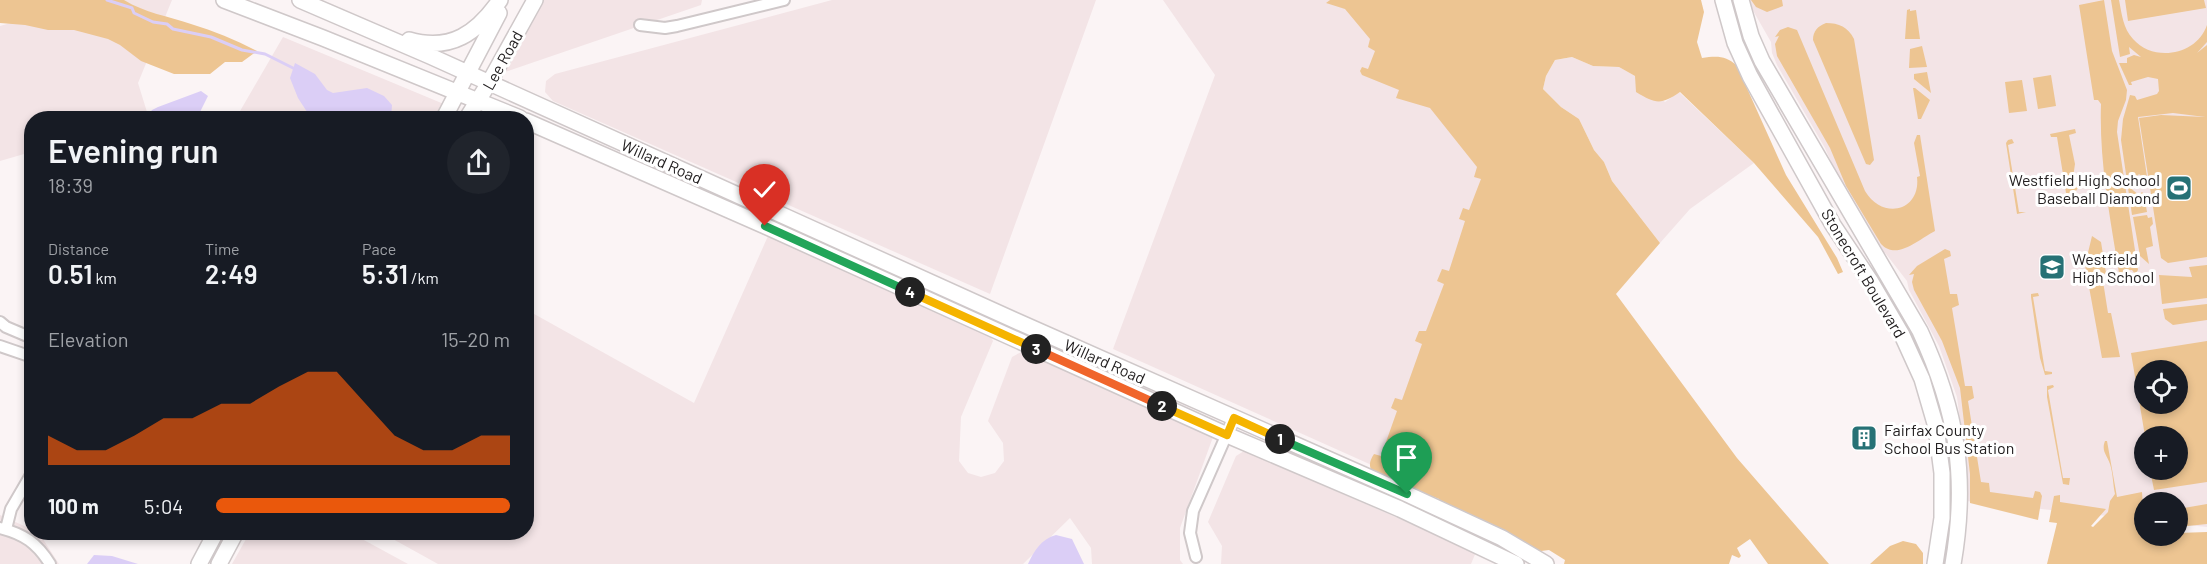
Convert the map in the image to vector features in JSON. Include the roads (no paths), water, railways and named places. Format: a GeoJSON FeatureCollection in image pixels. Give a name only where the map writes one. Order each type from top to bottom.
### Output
{"type":"FeatureCollection","features":[{"type":"Feature","properties":{"kind":"main road"},"geometry":{"type":"LineString","coordinates":[[224,0],[503,111]]}},
{"type":"Feature","properties":{"kind":"main road","name":"Willard Road"},"geometry":{"type":"LineString","coordinates":[[300,0],[467,72],[1502,538],[1546,564]]}},
{"type":"Feature","properties":{"kind":"main road"},"geometry":{"type":"LineString","coordinates":[[357,24],[417,42],[443,43],[458,39],[474,30],[500,0]]}},
{"type":"Feature","properties":{"kind":"main road","name":"Lee Road"},"geometry":{"type":"LineString","coordinates":[[448,111],[506,0]]}},
{"type":"Feature","properties":{"kind":"main road","name":"Lee Road"},"geometry":{"type":"LineString","coordinates":[[472,111],[535,0]]}},
{"type":"Feature","properties":{"kind":"main road","name":"Stonecroft Boulevard"},"geometry":{"type":"LineString","coordinates":[[1723,0],[1735,43],[1750,76],[1833,225],[1871,282],[1902,335],[1922,379],[1936,427],[1942,473],[1942,518],[1935,564]]}},
{"type":"Feature","properties":{"kind":"main road","name":"Stonecroft Boulevard"},"geometry":{"type":"LineString","coordinates":[[1741,0],[1751,36],[1762,61],[1914,321],[1940,377],[1953,423],[1960,482],[1960,509],[1953,564]]}},
{"type":"Feature","properties":{"kind":"main road","name":"Willard Road"},"geometry":{"type":"LineString","coordinates":[[534,124],[758,222],[1516,564]]}},
{"type":"Feature","properties":{"kind":"main road"},"geometry":{"type":"LineString","coordinates":[[199,564],[212,540]]}},
{"type":"Feature","properties":{"kind":"main road"},"geometry":{"type":"LineString","coordinates":[[219,564],[232,540]]}},
{"type":"Feature","properties":{"kind":"street"},"geometry":{"type":"LineString","coordinates":[[640,26],[665,28],[677,26],[784,0]]}},
{"type":"Feature","properties":{"kind":"street"},"geometry":{"type":"LineString","coordinates":[[0,322],[24,335]]}},
{"type":"Feature","properties":{"kind":"street"},"geometry":{"type":"LineString","coordinates":[[0,346],[24,354]]}},
{"type":"Feature","properties":{"kind":"street"},"geometry":{"type":"LineString","coordinates":[[1196,557],[1190,533],[1194,512],[1234,418]]}},
{"type":"Feature","properties":{"kind":"street"},"geometry":{"type":"LineString","coordinates":[[24,487],[3,529],[24,537]]}},
{"type":"Feature","properties":{"kind":"street"},"geometry":{"type":"LineString","coordinates":[[30,540],[50,564]]}},
{"type":"Feature","properties":{"kind":"waterway"},"geometry":{"type":"LineString","coordinates":[[107,0],[132,8],[134,13],[153,22],[211,37],[242,50],[265,54],[293,68]]}},
{"type":"Feature","properties":{"kind":"place","name":"Westfield High School Baseball Diamond"},"geometry":{"type":"Point","coordinates":[2179,188]}},
{"type":"Feature","properties":{"kind":"place","name":"Westfield High School"},"geometry":{"type":"Point","coordinates":[2052,267]}},
{"type":"Feature","properties":{"kind":"place","name":"Fairfax County School Bus Station"},"geometry":{"type":"Point","coordinates":[1864,438]}}]}
